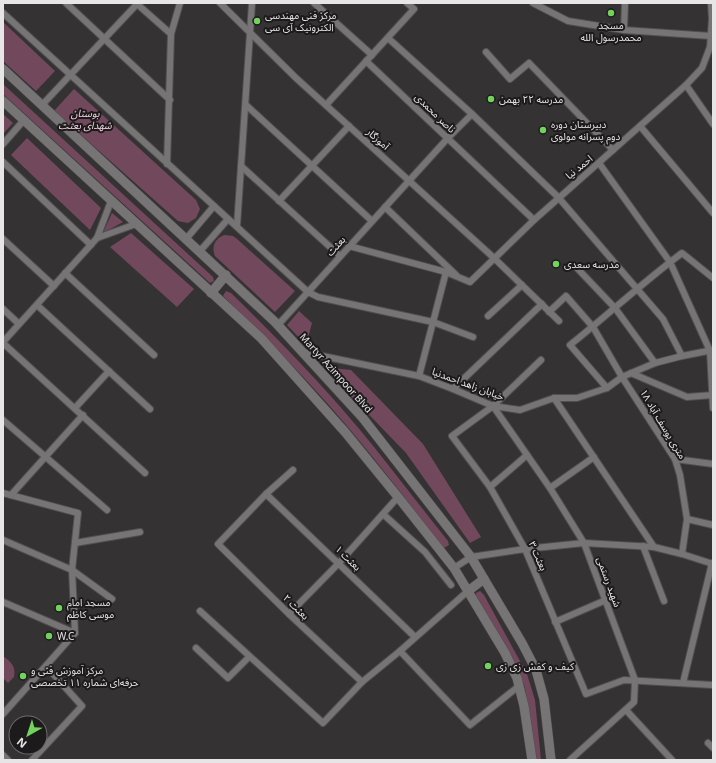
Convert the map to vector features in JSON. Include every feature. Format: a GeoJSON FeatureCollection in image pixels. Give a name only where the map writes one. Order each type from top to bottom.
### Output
{"type":"FeatureCollection","features":[{"type":"Feature","properties":{"kind":"main road","name":"Martyr Azimpoor Blvd"},"geometry":{"type":"LineString","coordinates":[[3,69],[278,325],[362,416],[471,557],[522,643],[536,670],[544,699],[551,760]]}},
{"type":"Feature","properties":{"kind":"main road"},"geometry":{"type":"LineString","coordinates":[[3,101],[261,338],[346,432],[454,568],[505,653],[517,678],[524,706],[532,760]]}},
{"type":"Feature","properties":{"kind":"main road"},"geometry":{"type":"LineString","coordinates":[[211,293],[226,275]]}},
{"type":"Feature","properties":{"kind":"main road"},"geometry":{"type":"LineString","coordinates":[[468,591],[484,579]]}},
{"type":"Feature","properties":{"kind":"street"},"geometry":{"type":"LineString","coordinates":[[66,3],[170,100]]}},
{"type":"Feature","properties":{"kind":"street"},"geometry":{"type":"LineString","coordinates":[[42,105],[137,3],[171,34]]}},
{"type":"Feature","properties":{"kind":"street"},"geometry":{"type":"LineString","coordinates":[[167,164],[171,34],[180,3]]}},
{"type":"Feature","properties":{"kind":"street","name":"آموزگار"},"geometry":{"type":"LineString","coordinates":[[220,3],[326,105],[494,258]]}},
{"type":"Feature","properties":{"kind":"street"},"geometry":{"type":"LineString","coordinates":[[237,226],[252,3]]}},
{"type":"Feature","properties":{"kind":"street"},"geometry":{"type":"LineString","coordinates":[[314,3],[372,55]]}},
{"type":"Feature","properties":{"kind":"street"},"geometry":{"type":"LineString","coordinates":[[326,105],[414,9],[407,3]]}},
{"type":"Feature","properties":{"kind":"street"},"geometry":{"type":"LineString","coordinates":[[533,3],[568,21],[624,30],[711,36]]}},
{"type":"Feature","properties":{"kind":"street"},"geometry":{"type":"LineString","coordinates":[[624,30],[625,3]]}},
{"type":"Feature","properties":{"kind":"street","name":"احمد نیا"},"geometry":{"type":"LineString","coordinates":[[459,277],[470,282],[558,197],[614,150],[686,85],[702,68],[712,48],[711,3]]}},
{"type":"Feature","properties":{"kind":"street"},"geometry":{"type":"LineString","coordinates":[[3,13],[308,292],[318,297],[433,322],[473,337]]}},
{"type":"Feature","properties":{"kind":"street"},"geometry":{"type":"LineString","coordinates":[[388,38],[472,114],[558,197],[663,319],[682,356]]}},
{"type":"Feature","properties":{"kind":"street"},"geometry":{"type":"LineString","coordinates":[[486,52],[510,79],[529,63],[614,150]]}},
{"type":"Feature","properties":{"kind":"street","name":"ناصر محمدی"},"geometry":{"type":"LineString","coordinates":[[366,62],[534,220]]}},
{"type":"Feature","properties":{"kind":"street"},"geometry":{"type":"LineString","coordinates":[[686,85],[713,124]]}},
{"type":"Feature","properties":{"kind":"street"},"geometry":{"type":"LineString","coordinates":[[246,105],[372,221]]}},
{"type":"Feature","properties":{"kind":"street","name":"بعثت"},"geometry":{"type":"LineString","coordinates":[[278,325],[447,138],[472,114]]}},
{"type":"Feature","properties":{"kind":"street"},"geometry":{"type":"LineString","coordinates":[[3,144],[24,120]]}},
{"type":"Feature","properties":{"kind":"street"},"geometry":{"type":"LineString","coordinates":[[279,201],[349,126]]}},
{"type":"Feature","properties":{"kind":"street"},"geometry":{"type":"LineString","coordinates":[[640,126],[713,213]]}},
{"type":"Feature","properties":{"kind":"street"},"geometry":{"type":"LineString","coordinates":[[3,162],[91,245]]}},
{"type":"Feature","properties":{"kind":"street"},"geometry":{"type":"LineString","coordinates":[[599,163],[670,262],[711,350],[713,408]]}},
{"type":"Feature","properties":{"kind":"street"},"geometry":{"type":"LineString","coordinates":[[241,166],[340,256]]}},
{"type":"Feature","properties":{"kind":"street"},"geometry":{"type":"LineString","coordinates":[[98,238],[111,201]]}},
{"type":"Feature","properties":{"kind":"street"},"geometry":{"type":"LineString","coordinates":[[186,239],[214,206]]}},
{"type":"Feature","properties":{"kind":"street"},"geometry":{"type":"LineString","coordinates":[[385,207],[459,277]]}},
{"type":"Feature","properties":{"kind":"street"},"geometry":{"type":"LineString","coordinates":[[200,251],[228,219]]}},
{"type":"Feature","properties":{"kind":"street"},"geometry":{"type":"LineString","coordinates":[[136,224],[98,238],[3,342],[145,473]]}},
{"type":"Feature","properties":{"kind":"street"},"geometry":{"type":"LineString","coordinates":[[3,239],[54,286]]}},
{"type":"Feature","properties":{"kind":"street"},"geometry":{"type":"LineString","coordinates":[[349,246],[446,272],[459,277]]}},
{"type":"Feature","properties":{"kind":"street"},"geometry":{"type":"LineString","coordinates":[[607,388],[570,345],[637,288],[682,253],[713,278]]}},
{"type":"Feature","properties":{"kind":"street"},"geometry":{"type":"LineString","coordinates":[[494,258],[559,321]]}},
{"type":"Feature","properties":{"kind":"street"},"geometry":{"type":"LineString","coordinates":[[577,268],[615,308],[655,363]]}},
{"type":"Feature","properties":{"kind":"street"},"geometry":{"type":"LineString","coordinates":[[419,376],[446,272]]}},
{"type":"Feature","properties":{"kind":"street"},"geometry":{"type":"LineString","coordinates":[[65,274],[154,355]]}},
{"type":"Feature","properties":{"kind":"street"},"geometry":{"type":"LineString","coordinates":[[488,316],[522,285]]}},
{"type":"Feature","properties":{"kind":"street","name":"۱۸ متری یوسف آباد"},"geometry":{"type":"LineString","coordinates":[[549,312],[566,296],[593,327],[622,377],[674,459],[680,475],[688,519],[682,554]]}},
{"type":"Feature","properties":{"kind":"street"},"geometry":{"type":"LineString","coordinates":[[454,389],[542,304]]}},
{"type":"Feature","properties":{"kind":"street"},"geometry":{"type":"LineString","coordinates":[[36,305],[150,409]]}},
{"type":"Feature","properties":{"kind":"street"},"geometry":{"type":"LineString","coordinates":[[3,309],[19,324]]}},
{"type":"Feature","properties":{"kind":"street","name":"خیابان زاهد احمدنیا"},"geometry":{"type":"LineString","coordinates":[[303,352],[419,376],[493,406],[520,410],[554,398],[577,398],[607,388],[622,377],[655,363],[711,350]]}},
{"type":"Feature","properties":{"kind":"street"},"geometry":{"type":"LineString","coordinates":[[493,406],[541,360]]}},
{"type":"Feature","properties":{"kind":"street"},"geometry":{"type":"LineString","coordinates":[[75,408],[109,371]]}},
{"type":"Feature","properties":{"kind":"street"},"geometry":{"type":"LineString","coordinates":[[631,373],[687,397],[713,395]]}},
{"type":"Feature","properties":{"kind":"street"},"geometry":{"type":"LineString","coordinates":[[554,398],[654,547]]}},
{"type":"Feature","properties":{"kind":"street","name":"بعثت ۳"},"geometry":{"type":"LineString","coordinates":[[493,406],[452,436],[490,487],[525,549],[586,694],[624,680],[635,680]]}},
{"type":"Feature","properties":{"kind":"street","name":"شهید رستمی"},"geometry":{"type":"LineString","coordinates":[[493,406],[550,488],[584,543],[635,680],[634,702],[575,759]]}},
{"type":"Feature","properties":{"kind":"street"},"geometry":{"type":"LineString","coordinates":[[11,495],[83,415]]}},
{"type":"Feature","properties":{"kind":"street"},"geometry":{"type":"LineString","coordinates":[[3,420],[45,458],[107,510]]}},
{"type":"Feature","properties":{"kind":"street"},"geometry":{"type":"LineString","coordinates":[[490,487],[527,455]]}},
{"type":"Feature","properties":{"kind":"street"},"geometry":{"type":"LineString","coordinates":[[550,488],[594,457]]}},
{"type":"Feature","properties":{"kind":"street"},"geometry":{"type":"LineString","coordinates":[[674,459],[713,464]]}},
{"type":"Feature","properties":{"kind":"street"},"geometry":{"type":"LineString","coordinates":[[266,494],[293,470]]}},
{"type":"Feature","properties":{"kind":"street"},"geometry":{"type":"LineString","coordinates":[[3,493],[78,512],[72,570],[75,633],[3,714]]}},
{"type":"Feature","properties":{"kind":"street","name":"بعثت ۲"},"geometry":{"type":"LineString","coordinates":[[266,494],[218,544],[289,614],[362,682]]}},
{"type":"Feature","properties":{"kind":"street","name":"بعثت ۱"},"geometry":{"type":"LineString","coordinates":[[266,494],[415,637]]}},
{"type":"Feature","properties":{"kind":"street"},"geometry":{"type":"LineString","coordinates":[[289,614],[339,563],[398,497]]}},
{"type":"Feature","properties":{"kind":"street"},"geometry":{"type":"LineString","coordinates":[[383,514],[425,552],[451,585]]}},
{"type":"Feature","properties":{"kind":"street"},"geometry":{"type":"LineString","coordinates":[[688,519],[713,525]]}},
{"type":"Feature","properties":{"kind":"street"},"geometry":{"type":"LineString","coordinates":[[75,543],[140,532]]}},
{"type":"Feature","properties":{"kind":"street"},"geometry":{"type":"LineString","coordinates":[[3,540],[72,570],[112,599]]}},
{"type":"Feature","properties":{"kind":"street"},"geometry":{"type":"LineString","coordinates":[[454,568],[471,557],[525,549],[584,543],[654,547],[713,564],[683,683]]}},
{"type":"Feature","properties":{"kind":"street"},"geometry":{"type":"LineString","coordinates":[[642,546],[664,601]]}},
{"type":"Feature","properties":{"kind":"street"},"geometry":{"type":"LineString","coordinates":[[200,610],[323,723],[362,682],[400,651],[468,591]]}},
{"type":"Feature","properties":{"kind":"street"},"geometry":{"type":"LineString","coordinates":[[555,622],[606,600]]}},
{"type":"Feature","properties":{"kind":"street"},"geometry":{"type":"LineString","coordinates":[[3,602],[75,633]]}},
{"type":"Feature","properties":{"kind":"street"},"geometry":{"type":"LineString","coordinates":[[196,648],[228,678],[250,657]]}},
{"type":"Feature","properties":{"kind":"street"},"geometry":{"type":"LineString","coordinates":[[400,651],[470,725],[519,686]]}},
{"type":"Feature","properties":{"kind":"street"},"geometry":{"type":"LineString","coordinates":[[32,760],[82,706],[46,666]]}},
{"type":"Feature","properties":{"kind":"street"},"geometry":{"type":"LineString","coordinates":[[635,680],[713,685]]}},
{"type":"Feature","properties":{"kind":"street"},"geometry":{"type":"LineString","coordinates":[[626,710],[672,760]]}},
{"type":"Feature","properties":{"kind":"street"},"geometry":{"type":"LineString","coordinates":[[708,743],[713,748]]}},
{"type":"Feature","properties":{"kind":"street"},"geometry":{"type":"LineString","coordinates":[[3,755],[8,760]]}},
{"type":"Feature","properties":{"kind":"green space","name":"بوستان شهدای بعثت"},"geometry":{"type":"Polygon","coordinates":[[[3,22],[55,71],[36,91],[3,61],[3,22]]]}},
{"type":"Feature","properties":{"kind":"green space"},"geometry":{"type":"Polygon","coordinates":[[[3,84],[213,277],[214,281],[210,283],[3,94],[3,84]]]}},
{"type":"Feature","properties":{"kind":"green space","name":"بوستان شهدای بعثت"},"geometry":{"type":"Polygon","coordinates":[[[74,89],[196,200],[200,209],[196,218],[188,223],[178,221],[54,111],[74,89]]]}},
{"type":"Feature","properties":{"kind":"green space"},"geometry":{"type":"Polygon","coordinates":[[[3,114],[13,123],[3,134],[3,114]]]}},
{"type":"Feature","properties":{"kind":"green space"},"geometry":{"type":"Polygon","coordinates":[[[27,138],[101,208],[90,230],[11,155],[27,138]]]}},
{"type":"Feature","properties":{"kind":"green space"},"geometry":{"type":"Polygon","coordinates":[[[112,213],[123,222],[103,233],[112,213]]]}},
{"type":"Feature","properties":{"kind":"green space"},"geometry":{"type":"Polygon","coordinates":[[[131,233],[194,289],[177,307],[110,247],[131,233]]]}},
{"type":"Feature","properties":{"kind":"green space"},"geometry":{"type":"Polygon","coordinates":[[[224,235],[233,236],[237,239],[295,291],[275,312],[215,256],[213,249],[215,243],[224,235]]]}},
{"type":"Feature","properties":{"kind":"green space"},"geometry":{"type":"Polygon","coordinates":[[[226,291],[231,293],[268,330],[341,407],[393,470],[448,541],[449,545],[444,548],[440,544],[385,472],[327,403],[223,296],[226,291]]]}},
{"type":"Feature","properties":{"kind":"green space"},"geometry":{"type":"Polygon","coordinates":[[[299,311],[312,323],[306,345],[287,325],[299,311]]]}},
{"type":"Feature","properties":{"kind":"green space"},"geometry":{"type":"Polygon","coordinates":[[[323,367],[351,370],[423,444],[481,537],[470,543],[406,453],[323,367]]]}},
{"type":"Feature","properties":{"kind":"green space"},"geometry":{"type":"Polygon","coordinates":[[[480,591],[484,595],[527,674],[535,700],[541,760],[535,760],[531,721],[525,688],[520,673],[476,599],[476,593],[480,591]]]}},
{"type":"Feature","properties":{"kind":"green space"},"geometry":{"type":"Polygon","coordinates":[[[3,656],[11,662],[14,667],[14,677],[8,683],[3,678],[3,656]]]}},
{"type":"Feature","properties":{"kind":"place","name":"مسجد محمدرسول الله"},"geometry":{"type":"Point","coordinates":[611,13]}},
{"type":"Feature","properties":{"kind":"place","name":"مرکز فنی مهندسی الکترونیک آی سی"},"geometry":{"type":"Point","coordinates":[257,21]}},
{"type":"Feature","properties":{"kind":"place","name":"مدرسه ۲۲ بهمن"},"geometry":{"type":"Point","coordinates":[491,99]}},
{"type":"Feature","properties":{"kind":"place","name":"دبیرستان دوره دوم پسرانه مولوی"},"geometry":{"type":"Point","coordinates":[543,130]}},
{"type":"Feature","properties":{"kind":"place","name":"مدرسه سعدی"},"geometry":{"type":"Point","coordinates":[556,264]}},
{"type":"Feature","properties":{"kind":"place","name":"مسجد امام موسی کاظم"},"geometry":{"type":"Point","coordinates":[59,608]}},
{"type":"Feature","properties":{"kind":"place","name":"W.C"},"geometry":{"type":"Point","coordinates":[49,636]}},
{"type":"Feature","properties":{"kind":"place","name":"کیف و کفش زی زی"},"geometry":{"type":"Point","coordinates":[488,666]}},
{"type":"Feature","properties":{"kind":"place","name":"مرکز آموزش فنی و حرفه‌ای شماره ۱۱ تخصصی"},"geometry":{"type":"Point","coordinates":[23,676]}}]}
